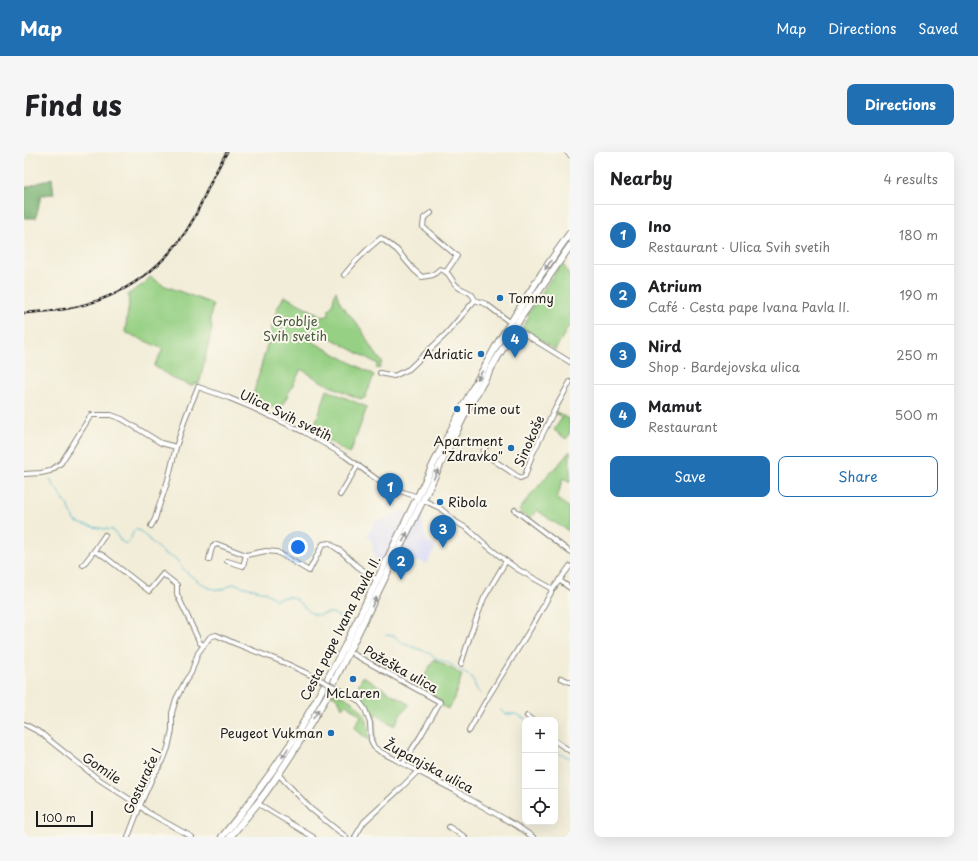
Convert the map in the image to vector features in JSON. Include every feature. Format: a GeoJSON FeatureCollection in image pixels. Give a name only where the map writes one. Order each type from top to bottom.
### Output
{"type":"FeatureCollection","features":[{"type":"Feature","properties":{"kind":"main road","name":"Cesta pape Ivana Pavla II."},"geometry":{"type":"LineString","coordinates":[[230,837],[278,774],[327,696],[420,498],[436,459],[472,388],[542,273],[570,233]]}},
{"type":"Feature","properties":{"kind":"main road","name":"Cesta pape Ivana Pavla II."},"geometry":{"type":"LineString","coordinates":[[222,837],[261,787],[294,739],[331,673],[420,498],[495,361],[521,318],[570,246]]}},
{"type":"Feature","properties":{"kind":"street"},"geometry":{"type":"LineString","coordinates":[[567,152],[570,155]]}},
{"type":"Feature","properties":{"kind":"street"},"geometry":{"type":"LineString","coordinates":[[430,214],[424,218],[423,227],[457,256],[446,272]]}},
{"type":"Feature","properties":{"kind":"street"},"geometry":{"type":"LineString","coordinates":[[344,275],[356,260],[381,238],[397,250],[422,277],[433,275],[440,269],[446,272],[458,287],[470,292],[475,300],[486,304],[507,320]]}},
{"type":"Feature","properties":{"kind":"street"},"geometry":{"type":"LineString","coordinates":[[380,373],[394,376],[409,369],[446,334],[475,300]]}},
{"type":"Feature","properties":{"kind":"street"},"geometry":{"type":"LineString","coordinates":[[518,330],[570,362]]}},
{"type":"Feature","properties":{"kind":"street","name":"Sinokoše"},"geometry":{"type":"LineString","coordinates":[[489,443],[484,449],[483,453],[520,478],[525,476],[532,455],[570,382]]}},
{"type":"Feature","properties":{"kind":"street","name":"Ulica Svih svetih"},"geometry":{"type":"LineString","coordinates":[[151,526],[155,519],[168,480],[176,447],[186,416],[198,388],[243,404],[304,432],[358,465],[379,481],[440,508],[506,561],[553,589]]}},
{"type":"Feature","properties":{"kind":"street"},"geometry":{"type":"LineString","coordinates":[[24,474],[50,471],[61,463],[91,415],[111,415],[122,419],[161,443],[176,447]]}},
{"type":"Feature","properties":{"kind":"street"},"geometry":{"type":"LineString","coordinates":[[340,495],[358,465]]}},
{"type":"Feature","properties":{"kind":"street"},"geometry":{"type":"LineString","coordinates":[[515,510],[570,552]]}},
{"type":"Feature","properties":{"kind":"street"},"geometry":{"type":"LineString","coordinates":[[83,565],[105,534]]}},
{"type":"Feature","properties":{"kind":"street"},"geometry":{"type":"LineString","coordinates":[[209,560],[213,546],[217,544],[246,556],[266,551],[277,552],[309,571],[324,544],[329,543],[342,552],[356,566],[377,580]]}},
{"type":"Feature","properties":{"kind":"street"},"geometry":{"type":"LineString","coordinates":[[94,551],[104,556],[149,591],[163,574],[177,586],[177,594],[200,643],[204,646]]}},
{"type":"Feature","properties":{"kind":"street"},"geometry":{"type":"LineString","coordinates":[[227,561],[244,566],[246,556]]}},
{"type":"Feature","properties":{"kind":"street"},"geometry":{"type":"LineString","coordinates":[[461,664],[484,598],[506,561]]}},
{"type":"Feature","properties":{"kind":"street"},"geometry":{"type":"LineString","coordinates":[[469,731],[553,589],[570,566]]}},
{"type":"Feature","properties":{"kind":"street"},"geometry":{"type":"LineString","coordinates":[[560,580],[570,588]]}},
{"type":"Feature","properties":{"kind":"street","name":"Županjska ulica"},"geometry":{"type":"LineString","coordinates":[[204,646],[210,637],[216,634],[234,643],[285,663],[342,691],[359,701],[365,709],[370,723],[371,740],[374,747],[379,751],[454,790],[517,826],[533,837]]}},
{"type":"Feature","properties":{"kind":"street","name":"Gosturače I"},"geometry":{"type":"LineString","coordinates":[[128,837],[153,776],[163,761],[168,748],[172,730],[172,713],[176,699],[191,673],[198,653],[204,646]]}},
{"type":"Feature","properties":{"kind":"street","name":"Požeška ulica"},"geometry":{"type":"LineString","coordinates":[[353,654],[440,702],[403,763]]}},
{"type":"Feature","properties":{"kind":"street"},"geometry":{"type":"LineString","coordinates":[[561,678],[570,682]]}},
{"type":"Feature","properties":{"kind":"street","name":"Gomile"},"geometry":{"type":"LineString","coordinates":[[24,724],[41,733],[97,778],[147,812],[192,837]]}},
{"type":"Feature","properties":{"kind":"street"},"geometry":{"type":"LineString","coordinates":[[558,743],[570,752]]}},
{"type":"Feature","properties":{"kind":"street"},"geometry":{"type":"LineString","coordinates":[[355,837],[364,822],[402,788],[418,771]]}},
{"type":"Feature","properties":{"kind":"street"},"geometry":{"type":"LineString","coordinates":[[278,774],[311,809],[346,837]]}},
{"type":"Feature","properties":{"kind":"street"},"geometry":{"type":"LineString","coordinates":[[257,803],[313,837]]}},
{"type":"Feature","properties":{"kind":"street"},"geometry":{"type":"LineString","coordinates":[[449,827],[465,837]]}},
{"type":"Feature","properties":{"kind":"shaded area"},"geometry":{"type":"Polygon","coordinates":[[[406,509],[404,519],[378,569],[371,539],[367,536],[376,520],[382,520],[406,509]]]}},
{"type":"Feature","properties":{"kind":"shaded area"},"geometry":{"type":"Polygon","coordinates":[[[422,513],[423,529],[427,541],[436,547],[427,564],[419,561],[393,574],[394,564],[415,522],[422,513]]]}},
{"type":"Feature","properties":{"kind":"green space"},"geometry":{"type":"Polygon","coordinates":[[[52,178],[54,194],[41,195],[36,218],[24,218],[24,188],[52,178]]]}},
{"type":"Feature","properties":{"kind":"green space"},"geometry":{"type":"Polygon","coordinates":[[[562,262],[570,276],[570,324],[555,350],[522,328],[529,317],[527,315],[562,262]]]}},
{"type":"Feature","properties":{"kind":"green space"},"geometry":{"type":"Polygon","coordinates":[[[150,277],[163,285],[213,304],[210,318],[212,328],[199,384],[194,383],[192,386],[174,379],[154,366],[163,349],[125,332],[129,304],[128,294],[144,284],[150,277]]]}},
{"type":"Feature","properties":{"kind":"green space","name":"Groblje Svih svetih"},"geometry":{"type":"Polygon","coordinates":[[[336,291],[340,303],[362,330],[370,346],[382,362],[379,369],[376,368],[378,364],[318,331],[313,342],[374,375],[365,398],[362,399],[355,397],[320,381],[301,369],[280,410],[252,399],[277,309],[284,296],[324,317],[329,315],[329,309],[332,305],[336,291]]]}},
{"type":"Feature","properties":{"kind":"green space"},"geometry":{"type":"Polygon","coordinates":[[[327,390],[367,407],[350,454],[327,440],[311,433],[327,390]]]}},
{"type":"Feature","properties":{"kind":"green space"},"geometry":{"type":"Polygon","coordinates":[[[555,411],[570,420],[570,434],[566,439],[554,430],[562,418],[555,411]]]}},
{"type":"Feature","properties":{"kind":"green space"},"geometry":{"type":"Polygon","coordinates":[[[570,451],[570,482],[563,478],[557,499],[570,508],[569,531],[537,510],[530,519],[519,511],[552,470],[553,471],[570,451]]]}},
{"type":"Feature","properties":{"kind":"green space"},"geometry":{"type":"Polygon","coordinates":[[[434,659],[462,675],[453,702],[448,709],[440,705],[441,701],[419,689],[434,659]]]}},
{"type":"Feature","properties":{"kind":"green space"},"geometry":{"type":"Polygon","coordinates":[[[363,676],[409,704],[395,725],[381,718],[375,713],[375,742],[373,722],[370,711],[367,705],[356,696],[357,688],[363,676]]]}},
{"type":"Feature","properties":{"kind":"green space"},"geometry":{"type":"Polygon","coordinates":[[[334,692],[355,704],[361,710],[365,716],[369,731],[368,740],[354,728],[361,716],[346,704],[342,708],[336,697],[332,695],[334,692]]]}},
{"type":"Feature","properties":{"kind":"waterway"},"geometry":{"type":"LineString","coordinates":[[50,479],[67,504],[74,521],[89,526],[113,530],[121,541],[126,544],[135,529],[140,531],[163,553],[176,559],[185,571],[199,582],[210,588],[218,590],[224,589],[232,584],[236,584],[265,592],[275,599],[291,597],[313,614],[318,615],[332,613],[350,625]]}},
{"type":"Feature","properties":{"kind":"waterway"},"geometry":{"type":"LineString","coordinates":[[386,635],[394,636],[404,644],[427,652],[471,677],[477,690],[482,695]]}},
{"type":"Feature","properties":{"kind":"waterway"},"geometry":{"type":"LineString","coordinates":[[500,710],[506,714],[516,714],[522,717]]}},
{"type":"Feature","properties":{"kind":"waterway"},"geometry":{"type":"LineString","coordinates":[[558,753],[570,758]]}},
{"type":"Feature","properties":{"kind":"railway"},"geometry":{"type":"LineString","coordinates":[[24,313],[59,310],[89,303],[126,288],[142,277],[171,251],[183,235],[194,218],[227,152]]}},
{"type":"Feature","properties":{"kind":"place","name":"Tommy"},"geometry":{"type":"Point","coordinates":[500,298]}},
{"type":"Feature","properties":{"kind":"place","name":"Adriatic"},"geometry":{"type":"Point","coordinates":[481,354]}},
{"type":"Feature","properties":{"kind":"place","name":"Mamut"},"geometry":{"type":"Point","coordinates":[515,358]}},
{"type":"Feature","properties":{"kind":"place","name":"Time out"},"geometry":{"type":"Point","coordinates":[457,409]}},
{"type":"Feature","properties":{"kind":"place","name":"Apartment \"Zdravko\""},"geometry":{"type":"Point","coordinates":[511,448]}},
{"type":"Feature","properties":{"kind":"place","name":"Ribola"},"geometry":{"type":"Point","coordinates":[440,502]}},
{"type":"Feature","properties":{"kind":"place","name":"Ino"},"geometry":{"type":"Point","coordinates":[390,506]}},
{"type":"Feature","properties":{"kind":"place","name":"Nird"},"geometry":{"type":"Point","coordinates":[443,548]}},
{"type":"Feature","properties":{"kind":"place","name":"Atrium"},"geometry":{"type":"Point","coordinates":[401,580]}},
{"type":"Feature","properties":{"kind":"place","name":"McLaren"},"geometry":{"type":"Point","coordinates":[353,679]}},
{"type":"Feature","properties":{"kind":"place","name":"Peugeot Vukman"},"geometry":{"type":"Point","coordinates":[331,733]}}]}
